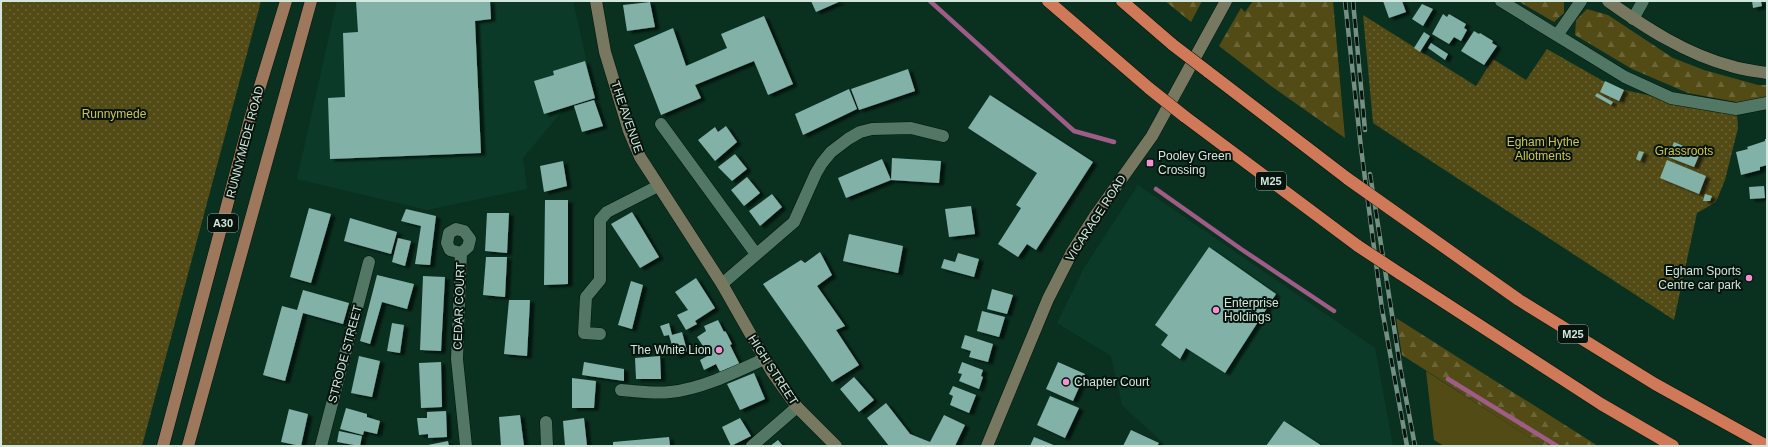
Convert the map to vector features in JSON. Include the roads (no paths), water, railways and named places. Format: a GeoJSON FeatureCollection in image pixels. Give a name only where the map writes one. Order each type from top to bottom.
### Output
{"type":"FeatureCollection","features":[{"type":"Feature","properties":{"kind":"highway","name":"M25"},"geometry":{"type":"LineString","coordinates":[[1048,1],[1150,89],[1184,116],[1358,246],[1601,404],[1674,446]]}},
{"type":"Feature","properties":{"kind":"highway","name":"M25"},"geometry":{"type":"LineString","coordinates":[[1122,1],[1173,45],[1348,179],[1519,300],[1655,384],[1767,446]]}},
{"type":"Feature","properties":{"kind":"main road","name":"RUNNYMEDE ROAD"},"geometry":{"type":"LineString","coordinates":[[163,446],[250,119],[286,1]]}},
{"type":"Feature","properties":{"kind":"main road","name":"A30"},"geometry":{"type":"LineString","coordinates":[[188,446],[311,1]]}},
{"type":"Feature","properties":{"kind":"main road","name":"THE AVENUE"},"geometry":{"type":"LineString","coordinates":[[596,1],[606,52],[629,131],[640,157],[722,284]]}},
{"type":"Feature","properties":{"kind":"main road","name":"VICARAGE ROAD"},"geometry":{"type":"LineString","coordinates":[[987,446],[1048,299],[1072,252],[1095,216],[1152,136],[1226,1]]}},
{"type":"Feature","properties":{"kind":"main road"},"geometry":{"type":"LineString","coordinates":[[1608,1],[1662,37],[1692,52],[1731,67],[1767,73]]}},
{"type":"Feature","properties":{"kind":"main road","name":"HIGH STREET"},"geometry":{"type":"LineString","coordinates":[[722,284],[764,359],[797,407],[836,446]]}},
{"type":"Feature","properties":{"kind":"street"},"geometry":{"type":"LineString","coordinates":[[1501,1],[1558,34],[1625,77],[1671,98],[1736,109],[1767,103]]}},
{"type":"Feature","properties":{"kind":"street"},"geometry":{"type":"LineString","coordinates":[[1558,34],[1581,1]]}},
{"type":"Feature","properties":{"kind":"street"},"geometry":{"type":"LineString","coordinates":[[1633,19],[1643,1]]}},
{"type":"Feature","properties":{"kind":"street"},"geometry":{"type":"LineString","coordinates":[[662,124],[756,254]]}},
{"type":"Feature","properties":{"kind":"street"},"geometry":{"type":"LineString","coordinates":[[722,284],[794,222],[822,163],[831,152],[848,139],[860,132],[872,129],[910,128],[943,136]]}},
{"type":"Feature","properties":{"kind":"street"},"geometry":{"type":"LineString","coordinates":[[600,334],[584,333],[586,297],[600,280],[600,220],[607,212],[658,186]]}},
{"type":"Feature","properties":{"kind":"street","name":"CEDAR COURT"},"geometry":{"type":"LineString","coordinates":[[462,253],[458,359],[466,446]]}},
{"type":"Feature","properties":{"kind":"street","name":"STRODE STREET"},"geometry":{"type":"LineString","coordinates":[[321,446],[369,262]]}},
{"type":"Feature","properties":{"kind":"street"},"geometry":{"type":"LineString","coordinates":[[621,390],[670,392],[719,379],[764,359]]}},
{"type":"Feature","properties":{"kind":"street"},"geometry":{"type":"LineString","coordinates":[[752,446],[797,407]]}},
{"type":"Feature","properties":{"kind":"street"},"geometry":{"type":"LineString","coordinates":[[546,422],[547,446]]}},
{"type":"Feature","properties":{"kind":"waterway"},"geometry":{"type":"LineString","coordinates":[[930,1],[1074,131],[1114,142]]}},
{"type":"Feature","properties":{"kind":"waterway"},"geometry":{"type":"LineString","coordinates":[[1156,189],[1241,249],[1334,311]]}},
{"type":"Feature","properties":{"kind":"waterway"},"geometry":{"type":"LineString","coordinates":[[1448,379],[1557,446]]}},
{"type":"Feature","properties":{"kind":"railway"},"geometry":{"type":"LineString","coordinates":[[1345,1],[1361,148],[1382,309],[1407,446]]}},
{"type":"Feature","properties":{"kind":"railway"},"geometry":{"type":"LineString","coordinates":[[1353,1],[1365,130]]}},
{"type":"Feature","properties":{"kind":"railway"},"geometry":{"type":"LineString","coordinates":[[1370,174],[1401,372],[1415,446]]}},
{"type":"Feature","properties":{"kind":"place","name":"Pooley Green Crossing"},"geometry":{"type":"Point","coordinates":[1150,163]}},
{"type":"Feature","properties":{"kind":"place","name":"Egham Sports Centre car park"},"geometry":{"type":"Point","coordinates":[1749,278]}},
{"type":"Feature","properties":{"kind":"place","name":"Enterprise Holdings"},"geometry":{"type":"Point","coordinates":[1216,310]}},
{"type":"Feature","properties":{"kind":"place","name":"The White Lion"},"geometry":{"type":"Point","coordinates":[719,350]}},
{"type":"Feature","properties":{"kind":"place","name":"Chapter Court"},"geometry":{"type":"Point","coordinates":[1066,382]}},
{"type":"Feature","properties":{"kind":"park label","name":"Runnymede"},"geometry":{"type":"Point","coordinates":[114,114]}},
{"type":"Feature","properties":{"kind":"park label","name":"Egham Hythe Allotments"},"geometry":{"type":"Point","coordinates":[1543,149]}},
{"type":"Feature","properties":{"kind":"park label","name":"Grassroots"},"geometry":{"type":"Point","coordinates":[1684,151]}}]}
